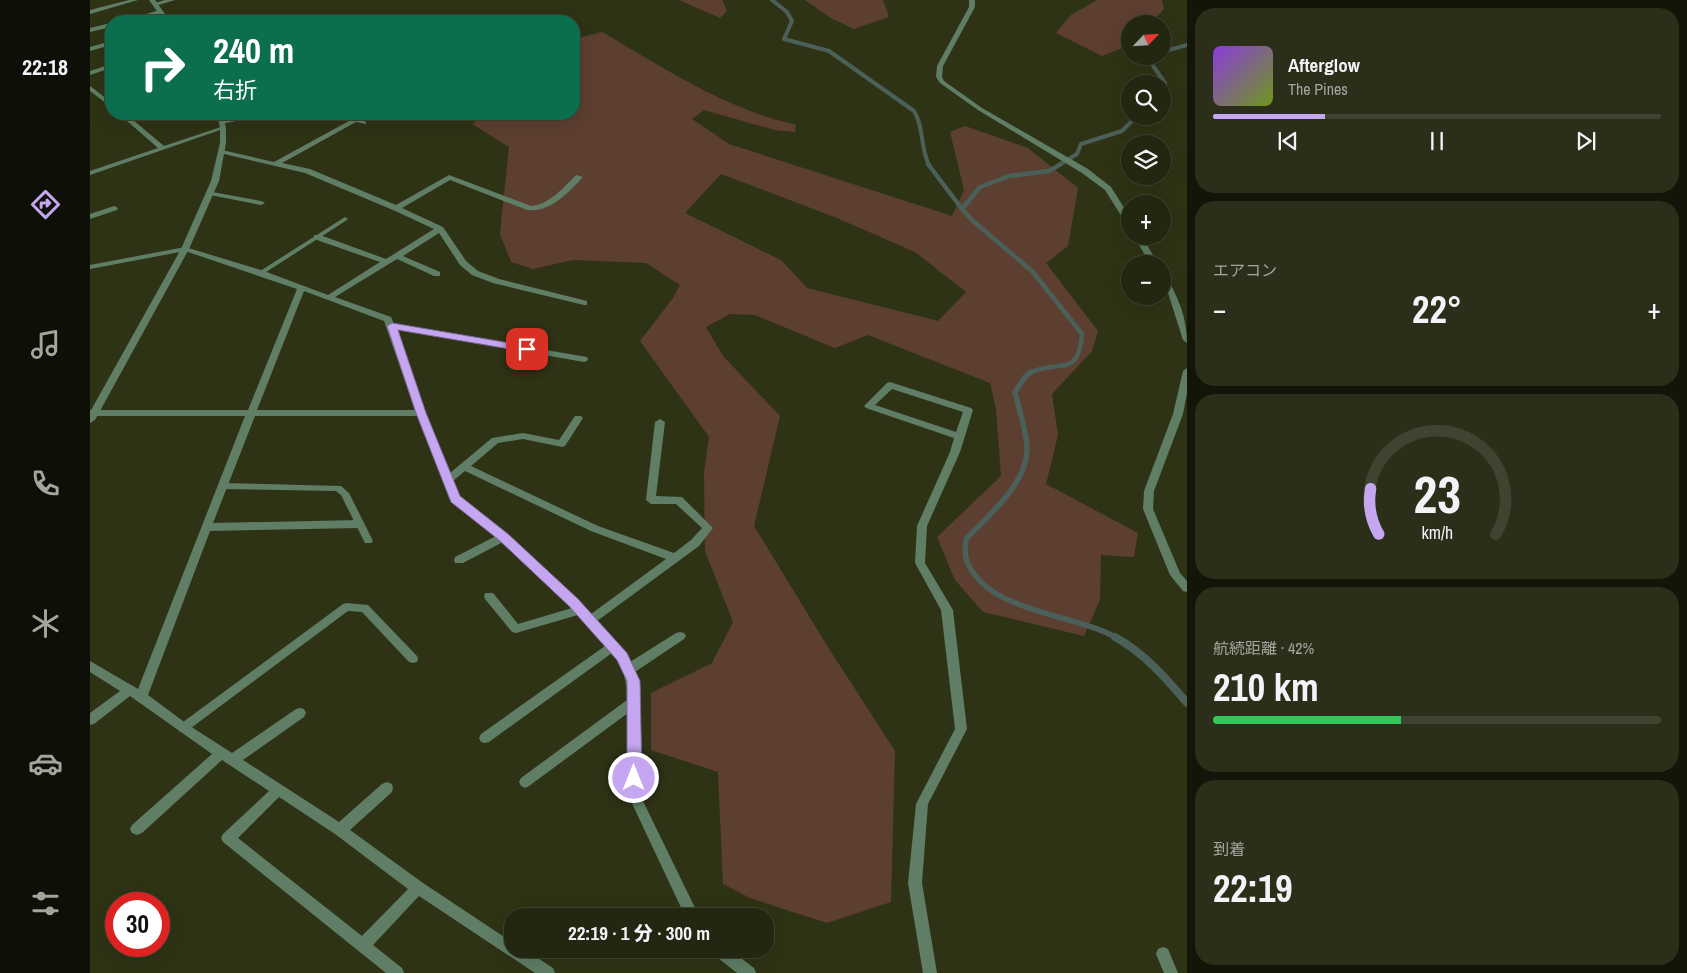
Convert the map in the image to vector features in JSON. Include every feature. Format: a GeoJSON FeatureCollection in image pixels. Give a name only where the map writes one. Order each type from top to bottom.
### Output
{"type":"FeatureCollection","features":[{"type":"Feature","properties":{"kind":"street"},"geometry":{"type":"LineString","coordinates":[[90,12],[135,0]]}},
{"type":"Feature","properties":{"kind":"street"},"geometry":{"type":"LineString","coordinates":[[162,15],[153,2],[172,0]]}},
{"type":"Feature","properties":{"kind":"street"},"geometry":{"type":"LineString","coordinates":[[972,0],[972,7],[940,66],[938,77],[942,82],[980,109],[1085,171],[1108,189],[1121,209]]}},
{"type":"Feature","properties":{"kind":"street"},"geometry":{"type":"LineString","coordinates":[[148,15],[160,12]]}},
{"type":"Feature","properties":{"kind":"street"},"geometry":{"type":"LineString","coordinates":[[90,30],[105,26]]}},
{"type":"Feature","properties":{"kind":"street"},"geometry":{"type":"LineString","coordinates":[[90,49],[105,45]]}},
{"type":"Feature","properties":{"kind":"street"},"geometry":{"type":"LineString","coordinates":[[90,73],[105,68]]}},
{"type":"Feature","properties":{"kind":"street"},"geometry":{"type":"LineString","coordinates":[[90,88],[105,100]]}},
{"type":"Feature","properties":{"kind":"street"},"geometry":{"type":"LineString","coordinates":[[129,120],[163,148]]}},
{"type":"Feature","properties":{"kind":"street"},"geometry":{"type":"LineString","coordinates":[[91,415],[185,249],[210,193],[222,152],[222,120]]}},
{"type":"Feature","properties":{"kind":"street"},"geometry":{"type":"LineString","coordinates":[[90,173],[236,120]]}},
{"type":"Feature","properties":{"kind":"street"},"geometry":{"type":"LineString","coordinates":[[275,164],[356,120],[364,123]]}},
{"type":"Feature","properties":{"kind":"street"},"geometry":{"type":"LineString","coordinates":[[222,152],[307,171],[396,208],[440,229],[463,263],[475,273],[496,281],[584,303]]}},
{"type":"Feature","properties":{"kind":"street"},"geometry":{"type":"LineString","coordinates":[[396,208],[449,177],[530,208],[538,208],[549,204],[579,177]]}},
{"type":"Feature","properties":{"kind":"street"},"geometry":{"type":"LineString","coordinates":[[210,193],[261,204]]}},
{"type":"Feature","properties":{"kind":"street"},"geometry":{"type":"LineString","coordinates":[[90,217],[114,208]]}},
{"type":"Feature","properties":{"kind":"street"},"geometry":{"type":"LineString","coordinates":[[330,297],[440,229]]}},
{"type":"Feature","properties":{"kind":"street"},"geometry":{"type":"LineString","coordinates":[[317,237],[387,262]]}},
{"type":"Feature","properties":{"kind":"street"},"geometry":{"type":"LineString","coordinates":[[90,268],[185,249],[261,273],[388,319],[421,413],[455,499],[504,537],[582,610],[622,657],[633,681],[635,797],[688,908]]}},
{"type":"Feature","properties":{"kind":"street"},"geometry":{"type":"LineString","coordinates":[[396,256],[437,274]]}},
{"type":"Feature","properties":{"kind":"street"},"geometry":{"type":"LineString","coordinates":[[90,720],[135,694],[206,527],[301,289]]}},
{"type":"Feature","properties":{"kind":"street"},"geometry":{"type":"LineString","coordinates":[[1171,292],[1187,340]]}},
{"type":"Feature","properties":{"kind":"street"},"geometry":{"type":"LineString","coordinates":[[392,326],[584,359]]}},
{"type":"Feature","properties":{"kind":"street"},"geometry":{"type":"LineString","coordinates":[[1187,370],[1178,414],[1149,491],[1148,510],[1175,575],[1187,588]]}},
{"type":"Feature","properties":{"kind":"street"},"geometry":{"type":"LineString","coordinates":[[930,973],[915,882],[922,804],[961,729],[947,610],[920,563],[920,553],[922,526],[955,452],[960,437],[968,410],[890,384],[869,406],[960,437]]}},
{"type":"Feature","properties":{"kind":"street"},"geometry":{"type":"LineString","coordinates":[[91,415],[421,413]]}},
{"type":"Feature","properties":{"kind":"street"},"geometry":{"type":"LineString","coordinates":[[447,481],[495,440],[523,436],[562,444],[578,418]]}},
{"type":"Feature","properties":{"kind":"street"},"geometry":{"type":"LineString","coordinates":[[591,620],[676,558],[695,543],[708,528],[678,500],[651,500],[660,422]]}},
{"type":"Feature","properties":{"kind":"street"},"geometry":{"type":"LineString","coordinates":[[464,467],[574,519],[656,552],[676,558]]}},
{"type":"Feature","properties":{"kind":"street"},"geometry":{"type":"LineString","coordinates":[[206,527],[360,524]]}},
{"type":"Feature","properties":{"kind":"street"},"geometry":{"type":"LineString","coordinates":[[459,560],[504,537]]}},
{"type":"Feature","properties":{"kind":"street"},"geometry":{"type":"LineString","coordinates":[[489,596],[516,629],[582,610]]}},
{"type":"Feature","properties":{"kind":"street"},"geometry":{"type":"LineString","coordinates":[[628,670],[680,636]]}},
{"type":"Feature","properties":{"kind":"street"},"geometry":{"type":"LineString","coordinates":[[485,738],[613,646]]}},
{"type":"Feature","properties":{"kind":"street"},"geometry":{"type":"LineString","coordinates":[[90,666],[340,830],[418,888],[548,973]]}},
{"type":"Feature","properties":{"kind":"street"},"geometry":{"type":"LineString","coordinates":[[525,782],[634,702]]}},
{"type":"Feature","properties":{"kind":"street"},"geometry":{"type":"LineString","coordinates":[[136,829],[228,757],[300,713]]}},
{"type":"Feature","properties":{"kind":"street"},"geometry":{"type":"LineString","coordinates":[[340,830],[387,788]]}},
{"type":"Feature","properties":{"kind":"street"},"geometry":{"type":"LineString","coordinates":[[278,790],[228,838],[398,973]]}},
{"type":"Feature","properties":{"kind":"street"},"geometry":{"type":"LineString","coordinates":[[363,946],[418,888]]}},
{"type":"Feature","properties":{"kind":"street"},"geometry":{"type":"LineString","coordinates":[[1163,954],[1171,973]]}},
{"type":"Feature","properties":{"kind":"street"},"geometry":{"type":"LineString","coordinates":[[730,958],[749,973]]}},
{"type":"Feature","properties":{"kind":"lane"},"geometry":{"type":"LineString","coordinates":[[261,273],[344,218]]}},
{"type":"Feature","properties":{"kind":"lane"},"geometry":{"type":"LineString","coordinates":[[222,486],[338,488],[345,493],[368,541]]}},
{"type":"Feature","properties":{"kind":"lane"},"geometry":{"type":"LineString","coordinates":[[183,728],[346,607],[365,608],[413,659]]}},
{"type":"Feature","properties":{"kind":"shaded area"},"geometry":{"type":"Polygon","coordinates":[[[679,0],[722,0],[727,11],[720,18],[679,0]]]}},
{"type":"Feature","properties":{"kind":"shaded area"},"geometry":{"type":"Polygon","coordinates":[[[805,0],[883,0],[889,17],[854,29],[831,18],[805,0]]]}},
{"type":"Feature","properties":{"kind":"shaded area"},"geometry":{"type":"Polygon","coordinates":[[[1097,0],[1162,0],[1164,9],[1158,15],[1121,15],[1121,49],[1102,56],[1056,33],[1071,15],[1097,0]]]}},
{"type":"Feature","properties":{"kind":"shaded area"},"geometry":{"type":"Polygon","coordinates":[[[602,32],[672,73],[720,98],[744,109],[796,125],[795,132],[775,130],[704,110],[692,119],[729,144],[952,216],[964,190],[950,132],[965,126],[1028,148],[1078,188],[1068,246],[1046,263],[1098,331],[1092,351],[1052,394],[1058,435],[1046,484],[1138,533],[1134,557],[1101,555],[1100,600],[1084,636],[983,612],[955,580],[937,537],[1001,476],[996,409],[990,383],[868,335],[835,348],[755,315],[730,314],[706,327],[723,356],[780,416],[754,526],[826,644],[895,751],[891,902],[827,923],[750,898],[723,884],[718,772],[651,750],[651,693],[712,663],[733,622],[705,551],[704,472],[709,437],[640,341],[673,298],[680,285],[646,263],[573,260],[533,269],[511,262],[500,234],[509,147],[472,124],[478,120],[580,120],[580,38],[602,32]],[[721,174],[685,213],[781,260],[807,288],[938,321],[966,292],[915,252],[837,218],[721,174]]]}},
{"type":"Feature","properties":{"kind":"waterway"},"geometry":{"type":"LineString","coordinates":[[772,0],[787,12],[792,21],[784,39],[829,51],[914,111],[919,123],[924,152],[929,165]]}},
{"type":"Feature","properties":{"kind":"waterway"},"geometry":{"type":"LineString","coordinates":[[1171,49],[1187,45]]}},
{"type":"Feature","properties":{"kind":"waterway"},"geometry":{"type":"LineString","coordinates":[[1152,65],[1159,75]]}},
{"type":"Feature","properties":{"kind":"waterway"},"geometry":{"type":"LineString","coordinates":[[1059,165],[1077,154],[1081,144],[1122,131],[1128,125]]}},
{"type":"Feature","properties":{"kind":"waterway"},"geometry":{"type":"LineString","coordinates":[[928,164],[962,209]]}},
{"type":"Feature","properties":{"kind":"waterway"},"geometry":{"type":"LineString","coordinates":[[962,209],[980,187],[1009,176],[1049,171],[1061,164]]}},
{"type":"Feature","properties":{"kind":"waterway"},"geometry":{"type":"LineString","coordinates":[[962,209],[973,221],[1032,271],[1082,334],[1080,348],[1071,363],[1030,372]]}},
{"type":"Feature","properties":{"kind":"waterway"},"geometry":{"type":"LineString","coordinates":[[1030,372],[1015,392],[1024,427],[1027,448],[1026,461],[1021,474],[1005,498],[966,539],[966,558],[976,576],[991,590],[1010,601],[1099,630],[1116,638]]}},
{"type":"Feature","properties":{"kind":"waterway"},"geometry":{"type":"LineString","coordinates":[[1116,638],[1145,658],[1163,675],[1187,703]]}},
{"type":"Feature","properties":{"kind":"route"},"geometry":{"type":"LineString","coordinates":[[527,349],[392,326],[421,413],[455,499],[504,537],[573,602],[622,657],[633,681],[634,778]]}}]}
